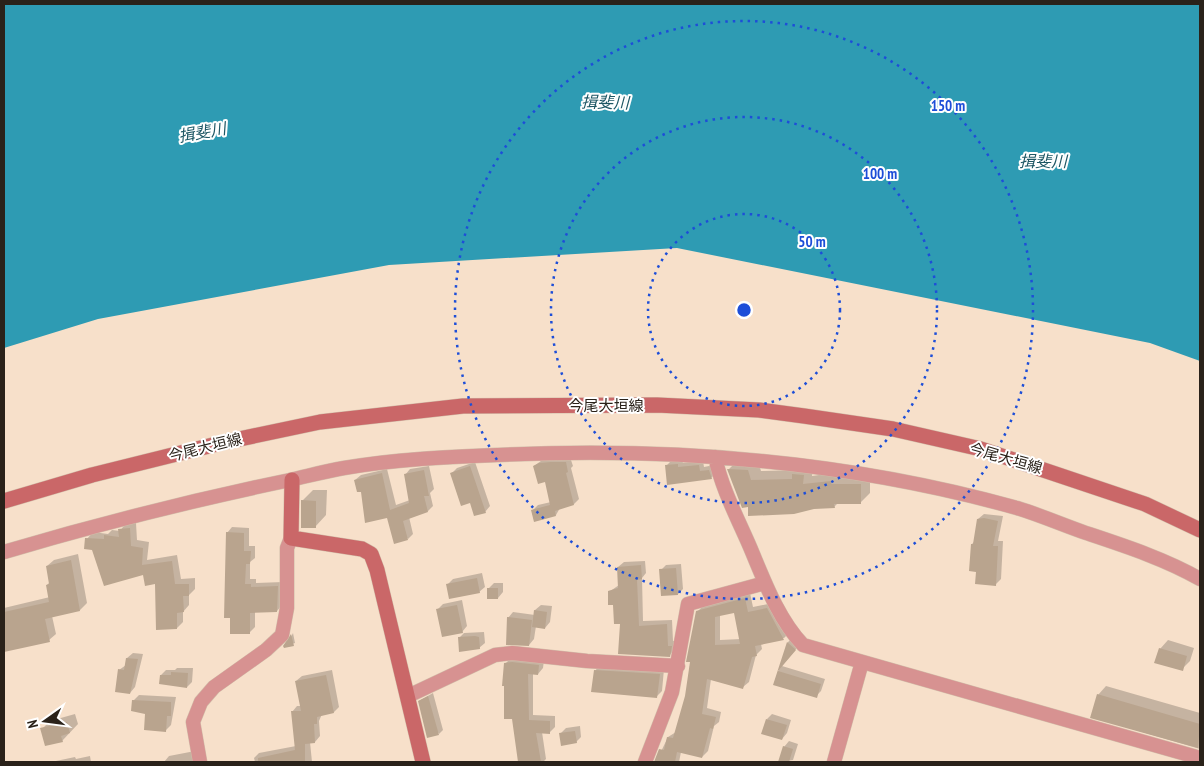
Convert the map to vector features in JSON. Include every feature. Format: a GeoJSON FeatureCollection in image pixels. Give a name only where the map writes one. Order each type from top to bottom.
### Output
{"type":"FeatureCollection","features":[{"type":"Feature","properties":{"kind":"main road","name":"今尾大垣線"},"geometry":{"type":"LineString","coordinates":[[4,502],[102,473],[225,442],[320,422],[463,406],[657,405],[759,410],[893,429],[972,447],[1064,475],[1145,504],[1200,530]]}},
{"type":"Feature","properties":{"kind":"main road"},"geometry":{"type":"LineString","coordinates":[[292,480],[291,538],[362,549],[370,554],[377,570],[423,762]]}},
{"type":"Feature","properties":{"kind":"street"},"geometry":{"type":"LineString","coordinates":[[4,552],[197,501],[346,468],[432,458],[531,453],[648,454],[715,457],[893,479],[1018,509],[1114,542],[1200,579]]}},
{"type":"Feature","properties":{"kind":"street"},"geometry":{"type":"LineString","coordinates":[[715,457],[720,480],[765,583],[794,635],[803,645],[1200,758]]}},
{"type":"Feature","properties":{"kind":"street"},"geometry":{"type":"LineString","coordinates":[[200,762],[193,722],[201,702],[214,687],[266,650],[282,635],[287,608],[287,548],[291,538]]}},
{"type":"Feature","properties":{"kind":"street"},"geometry":{"type":"LineString","coordinates":[[645,762],[672,692],[688,604],[765,583]]}},
{"type":"Feature","properties":{"kind":"street"},"geometry":{"type":"LineString","coordinates":[[408,696],[495,655],[512,653],[587,661],[678,666]]}},
{"type":"Feature","properties":{"kind":"street"},"geometry":{"type":"LineString","coordinates":[[834,762],[862,662]]}},
{"type":"Feature","properties":{"kind":"water","name":"揖斐川"},"geometry":{"type":"Polygon","coordinates":[[[4,4],[1200,4],[1200,361],[1150,343],[677,248],[389,265],[98,319],[4,348],[4,4]]]}},
{"type":"Feature","properties":{"kind":"building"},"geometry":{"type":"Polygon","coordinates":[[[566,462],[568,472],[566,473],[574,505],[555,511],[556,516],[534,522],[531,510],[550,505],[545,482],[538,484],[533,466],[539,463],[566,462]]]}},
{"type":"Feature","properties":{"kind":"building"},"geometry":{"type":"Polygon","coordinates":[[[678,464],[678,467],[699,465],[700,471],[709,470],[712,479],[667,485],[665,465],[678,464]]]}},
{"type":"Feature","properties":{"kind":"building"},"geometry":{"type":"Polygon","coordinates":[[[470,466],[486,513],[474,516],[470,503],[461,506],[450,473],[470,466]]]}},
{"type":"Feature","properties":{"kind":"building"},"geometry":{"type":"Polygon","coordinates":[[[727,469],[748,470],[751,480],[792,479],[792,474],[804,475],[803,484],[831,481],[831,484],[861,484],[861,504],[834,504],[835,508],[814,509],[794,514],[748,516],[748,507],[742,508],[727,469]]]}},
{"type":"Feature","properties":{"kind":"building"},"geometry":{"type":"Polygon","coordinates":[[[424,470],[429,496],[424,496],[428,512],[403,521],[408,540],[394,544],[387,518],[365,523],[361,492],[357,492],[354,480],[382,473],[390,510],[409,503],[404,474],[424,470]]]}},
{"type":"Feature","properties":{"kind":"building"},"geometry":{"type":"Polygon","coordinates":[[[301,500],[316,501],[316,528],[301,528],[301,500]]]}},
{"type":"Feature","properties":{"kind":"building"},"geometry":{"type":"Polygon","coordinates":[[[984,518],[998,521],[993,546],[998,546],[996,586],[975,584],[976,572],[969,571],[971,544],[973,544],[977,519],[984,518]]]}},
{"type":"Feature","properties":{"kind":"building"},"geometry":{"type":"Polygon","coordinates":[[[130,528],[131,546],[143,548],[142,565],[172,561],[175,584],[189,584],[189,596],[183,596],[184,612],[177,613],[177,629],[156,630],[155,584],[145,586],[143,575],[104,586],[92,550],[84,549],[85,538],[104,539],[104,535],[119,537],[118,529],[130,528]]]}},
{"type":"Feature","properties":{"kind":"building"},"geometry":{"type":"Polygon","coordinates":[[[226,532],[244,533],[244,551],[251,551],[250,564],[246,564],[245,584],[251,584],[251,587],[278,586],[277,612],[250,613],[250,634],[230,634],[230,618],[224,618],[226,532]]]}},
{"type":"Feature","properties":{"kind":"building"},"geometry":{"type":"Polygon","coordinates":[[[71,560],[80,611],[45,619],[50,642],[4,652],[4,612],[49,602],[46,585],[49,584],[46,566],[71,560]]]}},
{"type":"Feature","properties":{"kind":"building"},"geometry":{"type":"Polygon","coordinates":[[[641,565],[642,579],[637,580],[639,626],[667,624],[668,646],[672,646],[670,657],[618,654],[620,624],[614,624],[613,605],[608,605],[608,591],[618,588],[617,567],[641,565]]]}},
{"type":"Feature","properties":{"kind":"building"},"geometry":{"type":"Polygon","coordinates":[[[676,568],[678,595],[661,596],[659,569],[676,568]]]}},
{"type":"Feature","properties":{"kind":"building"},"geometry":{"type":"Polygon","coordinates":[[[477,578],[480,593],[449,599],[446,584],[477,578]]]}},
{"type":"Feature","properties":{"kind":"building"},"geometry":{"type":"Polygon","coordinates":[[[487,588],[498,588],[498,599],[487,599],[487,588]]]}},
{"type":"Feature","properties":{"kind":"building"},"geometry":{"type":"Polygon","coordinates":[[[745,598],[748,612],[767,608],[784,640],[755,646],[757,656],[752,657],[743,689],[707,679],[702,714],[716,717],[713,729],[710,728],[702,758],[677,752],[675,762],[654,762],[659,749],[664,750],[667,737],[673,738],[685,696],[690,662],[686,662],[696,611],[745,598]],[[734,613],[715,617],[715,645],[740,644],[734,613]]]}},
{"type":"Feature","properties":{"kind":"building"},"geometry":{"type":"Polygon","coordinates":[[[457,605],[463,633],[442,637],[436,609],[457,605]]]}},
{"type":"Feature","properties":{"kind":"building"},"geometry":{"type":"Polygon","coordinates":[[[534,610],[547,612],[545,629],[532,627],[534,610]]]}},
{"type":"Feature","properties":{"kind":"building"},"geometry":{"type":"Polygon","coordinates":[[[507,617],[532,620],[529,646],[506,645],[507,617]]]}},
{"type":"Feature","properties":{"kind":"building"},"geometry":{"type":"Polygon","coordinates":[[[291,634],[294,646],[284,648],[283,646],[291,634]]]}},
{"type":"Feature","properties":{"kind":"building"},"geometry":{"type":"Polygon","coordinates":[[[458,637],[479,637],[480,649],[459,652],[458,637]]]}},
{"type":"Feature","properties":{"kind":"building"},"geometry":{"type":"Polygon","coordinates":[[[787,642],[796,650],[778,671],[821,684],[817,698],[773,685],[787,642]]]}},
{"type":"Feature","properties":{"kind":"building"},"geometry":{"type":"Polygon","coordinates":[[[1159,648],[1187,656],[1183,671],[1154,663],[1159,648]]]}},
{"type":"Feature","properties":{"kind":"building"},"geometry":{"type":"Polygon","coordinates":[[[126,658],[138,659],[130,694],[115,692],[118,669],[124,670],[126,658]]]}},
{"type":"Feature","properties":{"kind":"building"},"geometry":{"type":"Polygon","coordinates":[[[504,663],[539,665],[538,675],[528,674],[529,720],[550,721],[550,734],[536,733],[541,762],[518,762],[512,719],[504,719],[504,686],[502,686],[504,663]]]}},
{"type":"Feature","properties":{"kind":"building"},"geometry":{"type":"Polygon","coordinates":[[[594,670],[660,674],[657,698],[591,692],[594,670]]]}},
{"type":"Feature","properties":{"kind":"building"},"geometry":{"type":"Polygon","coordinates":[[[171,672],[188,673],[187,688],[159,684],[160,675],[171,675],[171,672]]]}},
{"type":"Feature","properties":{"kind":"building"},"geometry":{"type":"Polygon","coordinates":[[[326,675],[334,713],[317,717],[317,724],[314,724],[315,743],[305,744],[305,762],[258,762],[258,758],[295,750],[291,711],[301,711],[295,681],[326,675]]]}},
{"type":"Feature","properties":{"kind":"building"},"geometry":{"type":"Polygon","coordinates":[[[1097,694],[1200,724],[1198,748],[1090,718],[1097,694]]]}},
{"type":"Feature","properties":{"kind":"building"},"geometry":{"type":"Polygon","coordinates":[[[428,696],[439,735],[427,738],[418,701],[428,696]]]}},
{"type":"Feature","properties":{"kind":"building"},"geometry":{"type":"Polygon","coordinates":[[[132,700],[171,702],[171,716],[167,716],[166,732],[144,730],[145,714],[131,711],[132,700]]]}},
{"type":"Feature","properties":{"kind":"building"},"geometry":{"type":"Polygon","coordinates":[[[766,719],[787,725],[782,740],[761,734],[766,719]]]}},
{"type":"Feature","properties":{"kind":"building"},"geometry":{"type":"Polygon","coordinates":[[[67,722],[70,733],[61,736],[63,742],[45,746],[40,728],[67,722]]]}},
{"type":"Feature","properties":{"kind":"building"},"geometry":{"type":"Polygon","coordinates":[[[575,731],[577,743],[561,746],[559,733],[575,731]]]}},
{"type":"Feature","properties":{"kind":"building"},"geometry":{"type":"Polygon","coordinates":[[[783,746],[793,749],[789,762],[778,762],[783,746]]]}}]}
